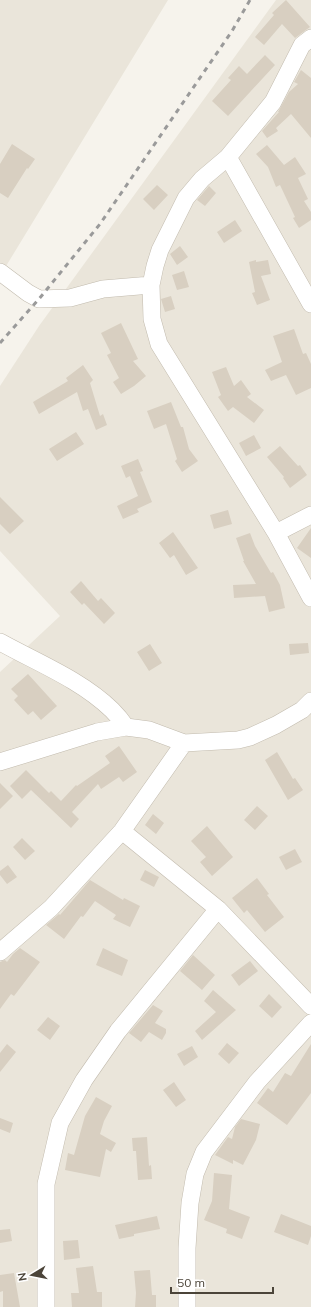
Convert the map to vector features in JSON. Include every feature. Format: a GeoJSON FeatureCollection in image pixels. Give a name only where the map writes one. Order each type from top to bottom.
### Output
{"type":"FeatureCollection","features":[{"type":"Feature","properties":{"kind":"street"},"geometry":{"type":"LineString","coordinates":[[308,46],[273,102],[228,157],[202,179],[186,198],[160,250],[151,285],[152,319],[159,344],[276,533],[311,598]]}},
{"type":"Feature","properties":{"kind":"street"},"geometry":{"type":"LineString","coordinates":[[228,157],[311,304]]}},
{"type":"Feature","properties":{"kind":"street"},"geometry":{"type":"LineString","coordinates":[[0,272],[28,293],[39,299],[70,298],[103,289],[151,285]]}},
{"type":"Feature","properties":{"kind":"street"},"geometry":{"type":"LineString","coordinates":[[276,533],[311,515]]}},
{"type":"Feature","properties":{"kind":"street"},"geometry":{"type":"LineString","coordinates":[[0,642],[69,679],[96,697],[113,711],[126,726]]}},
{"type":"Feature","properties":{"kind":"street"},"geometry":{"type":"LineString","coordinates":[[0,762],[97,732],[126,726],[149,730],[184,743],[238,740],[250,737],[276,726],[308,707]]}},
{"type":"Feature","properties":{"kind":"street"},"geometry":{"type":"LineString","coordinates":[[0,952],[51,908],[122,831],[184,743]]}},
{"type":"Feature","properties":{"kind":"street"},"geometry":{"type":"LineString","coordinates":[[122,831],[218,909],[311,1006]]}},
{"type":"Feature","properties":{"kind":"street"},"geometry":{"type":"LineString","coordinates":[[46,1307],[46,1184],[60,1123],[84,1080],[118,1031],[218,909]]}},
{"type":"Feature","properties":{"kind":"street"},"geometry":{"type":"LineString","coordinates":[[187,1307],[187,1248],[190,1203],[195,1174],[204,1152],[257,1082],[311,1023]]}},
{"type":"Feature","properties":{"kind":"shaded area"},"geometry":{"type":"Polygon","coordinates":[[[0,0],[168,0],[0,276],[0,0]]]}},
{"type":"Feature","properties":{"kind":"shaded area"},"geometry":{"type":"Polygon","coordinates":[[[276,0],[311,0],[311,1307],[0,1307],[0,672],[60,616],[0,551],[0,386],[39,326],[276,0]]]}},
{"type":"Feature","properties":{"kind":"building"},"geometry":{"type":"Polygon","coordinates":[[[286,0],[310,27],[295,38],[282,24],[264,45],[255,37],[274,15],[272,13],[286,0]]]}},
{"type":"Feature","properties":{"kind":"building"},"geometry":{"type":"Polygon","coordinates":[[[265,55],[275,65],[228,116],[212,101],[231,80],[228,78],[239,66],[247,74],[265,55]]]}},
{"type":"Feature","properties":{"kind":"building"},"geometry":{"type":"Polygon","coordinates":[[[301,70],[311,78],[311,138],[291,114],[276,128],[278,131],[267,138],[262,131],[279,112],[289,92],[298,84],[294,82],[301,70]]]}},
{"type":"Feature","properties":{"kind":"building"},"geometry":{"type":"Polygon","coordinates":[[[12,144],[35,159],[28,169],[27,168],[8,198],[0,193],[0,164],[12,144]]]}},
{"type":"Feature","properties":{"kind":"building"},"geometry":{"type":"Polygon","coordinates":[[[267,145],[284,165],[295,157],[306,174],[298,178],[308,199],[304,201],[311,212],[311,220],[299,228],[293,218],[295,217],[280,185],[276,187],[268,167],[256,154],[267,145]]]}},
{"type":"Feature","properties":{"kind":"building"},"geometry":{"type":"Polygon","coordinates":[[[157,185],[168,195],[154,210],[143,199],[157,185]]]}},
{"type":"Feature","properties":{"kind":"building"},"geometry":{"type":"Polygon","coordinates":[[[209,186],[216,193],[205,206],[197,200],[209,186]]]}},
{"type":"Feature","properties":{"kind":"building"},"geometry":{"type":"Polygon","coordinates":[[[235,220],[242,231],[224,243],[217,232],[235,220]]]}},
{"type":"Feature","properties":{"kind":"building"},"geometry":{"type":"Polygon","coordinates":[[[180,246],[188,257],[177,265],[170,254],[180,246]]]}},
{"type":"Feature","properties":{"kind":"building"},"geometry":{"type":"Polygon","coordinates":[[[256,260],[256,262],[268,260],[271,274],[261,276],[270,300],[257,305],[252,293],[255,292],[249,262],[256,260]]]}},
{"type":"Feature","properties":{"kind":"building"},"geometry":{"type":"Polygon","coordinates":[[[184,271],[189,287],[177,290],[172,275],[184,271]]]}},
{"type":"Feature","properties":{"kind":"building"},"geometry":{"type":"Polygon","coordinates":[[[171,296],[175,309],[165,312],[161,299],[171,296]]]}},
{"type":"Feature","properties":{"kind":"building"},"geometry":{"type":"Polygon","coordinates":[[[121,323],[138,359],[133,361],[146,376],[121,394],[113,382],[119,378],[107,355],[111,353],[101,333],[121,323]]]}},
{"type":"Feature","properties":{"kind":"building"},"geometry":{"type":"Polygon","coordinates":[[[294,329],[303,354],[306,353],[311,364],[311,388],[296,395],[286,375],[271,381],[265,370],[282,362],[273,336],[294,329]]]}},
{"type":"Feature","properties":{"kind":"building"},"geometry":{"type":"Polygon","coordinates":[[[83,365],[93,380],[90,383],[100,416],[103,414],[107,425],[96,430],[88,409],[83,411],[77,392],[39,414],[33,402],[68,381],[66,378],[83,365]]]}},
{"type":"Feature","properties":{"kind":"building"},"geometry":{"type":"Polygon","coordinates":[[[226,367],[234,386],[241,380],[251,394],[247,397],[264,410],[254,423],[233,407],[228,411],[218,397],[221,395],[212,372],[226,367]]]}},
{"type":"Feature","properties":{"kind":"building"},"geometry":{"type":"Polygon","coordinates":[[[171,402],[181,427],[183,427],[189,449],[198,461],[182,472],[175,461],[177,459],[166,424],[154,429],[147,411],[171,402]]]}},
{"type":"Feature","properties":{"kind":"building"},"geometry":{"type":"Polygon","coordinates":[[[76,432],[84,444],[57,461],[49,449],[76,432]]]}},
{"type":"Feature","properties":{"kind":"building"},"geometry":{"type":"Polygon","coordinates":[[[254,435],[261,448],[246,456],[239,443],[254,435]]]}},
{"type":"Feature","properties":{"kind":"building"},"geometry":{"type":"Polygon","coordinates":[[[280,446],[298,466],[300,465],[307,475],[290,488],[283,478],[284,477],[267,457],[280,446]]]}},
{"type":"Feature","properties":{"kind":"building"},"geometry":{"type":"Polygon","coordinates":[[[138,459],[143,471],[140,472],[152,502],[137,509],[139,512],[123,519],[117,506],[138,496],[130,476],[126,478],[121,466],[138,459]]]}},
{"type":"Feature","properties":{"kind":"building"},"geometry":{"type":"Polygon","coordinates":[[[0,497],[24,521],[10,534],[0,524],[0,497]]]}},
{"type":"Feature","properties":{"kind":"building"},"geometry":{"type":"Polygon","coordinates":[[[228,510],[232,524],[214,529],[210,515],[228,510]]]}},
{"type":"Feature","properties":{"kind":"building"},"geometry":{"type":"Polygon","coordinates":[[[311,528],[311,558],[297,548],[311,528]]]}},
{"type":"Feature","properties":{"kind":"building"},"geometry":{"type":"Polygon","coordinates":[[[173,532],[198,568],[186,575],[174,555],[170,558],[159,543],[173,532]]]}},
{"type":"Feature","properties":{"kind":"building"},"geometry":{"type":"Polygon","coordinates":[[[250,533],[255,546],[280,585],[285,608],[269,612],[265,596],[234,598],[233,585],[256,584],[243,561],[236,538],[250,533]]]}},
{"type":"Feature","properties":{"kind":"building"},"geometry":{"type":"Polygon","coordinates":[[[81,581],[98,601],[101,598],[115,613],[104,624],[84,603],[82,605],[70,592],[81,581]]]}},
{"type":"Feature","properties":{"kind":"building"},"geometry":{"type":"Polygon","coordinates":[[[308,643],[309,653],[290,655],[289,644],[308,643]]]}},
{"type":"Feature","properties":{"kind":"building"},"geometry":{"type":"Polygon","coordinates":[[[150,644],[162,663],[149,671],[137,652],[150,644]]]}},
{"type":"Feature","properties":{"kind":"building"},"geometry":{"type":"Polygon","coordinates":[[[28,674],[57,706],[41,720],[33,711],[28,715],[14,700],[18,696],[11,689],[28,674]]]}},
{"type":"Feature","properties":{"kind":"building"},"geometry":{"type":"Polygon","coordinates":[[[119,746],[137,772],[123,782],[119,777],[101,789],[98,784],[72,812],[79,819],[71,828],[31,790],[22,799],[10,786],[26,770],[49,793],[51,791],[61,801],[76,785],[77,786],[110,763],[105,756],[119,746]]]}},
{"type":"Feature","properties":{"kind":"building"},"geometry":{"type":"Polygon","coordinates":[[[277,752],[293,779],[295,778],[303,790],[288,800],[265,760],[277,752]]]}},
{"type":"Feature","properties":{"kind":"building"},"geometry":{"type":"Polygon","coordinates":[[[0,783],[13,796],[0,809],[0,783]]]}},
{"type":"Feature","properties":{"kind":"building"},"geometry":{"type":"Polygon","coordinates":[[[257,806],[268,816],[255,830],[244,820],[257,806]]]}},
{"type":"Feature","properties":{"kind":"building"},"geometry":{"type":"Polygon","coordinates":[[[153,814],[164,823],[156,834],[145,825],[153,814]]]}},
{"type":"Feature","properties":{"kind":"building"},"geometry":{"type":"Polygon","coordinates":[[[207,826],[233,857],[212,876],[200,862],[206,857],[191,841],[207,826]]]}},
{"type":"Feature","properties":{"kind":"building"},"geometry":{"type":"Polygon","coordinates":[[[22,838],[35,851],[25,860],[13,847],[22,838]]]}},
{"type":"Feature","properties":{"kind":"building"},"geometry":{"type":"Polygon","coordinates":[[[295,849],[302,862],[286,870],[279,857],[295,849]]]}},
{"type":"Feature","properties":{"kind":"building"},"geometry":{"type":"Polygon","coordinates":[[[8,865],[17,877],[7,884],[0,875],[0,871],[8,865]]]}},
{"type":"Feature","properties":{"kind":"building"},"geometry":{"type":"Polygon","coordinates":[[[145,870],[159,877],[154,887],[140,880],[145,870]]]}},
{"type":"Feature","properties":{"kind":"building"},"geometry":{"type":"Polygon","coordinates":[[[257,878],[269,894],[267,895],[284,917],[265,932],[247,910],[244,913],[232,898],[257,878]]]}},
{"type":"Feature","properties":{"kind":"building"},"geometry":{"type":"Polygon","coordinates":[[[90,880],[123,900],[124,898],[140,906],[130,927],[113,919],[116,915],[95,901],[83,917],[81,916],[64,939],[46,925],[59,914],[60,915],[90,880]]]}},
{"type":"Feature","properties":{"kind":"building"},"geometry":{"type":"Polygon","coordinates":[[[20,948],[40,962],[14,996],[11,994],[0,1009],[0,962],[5,960],[7,962],[20,948]]]}},
{"type":"Feature","properties":{"kind":"building"},"geometry":{"type":"Polygon","coordinates":[[[103,948],[128,960],[122,976],[96,965],[103,948]]]}},
{"type":"Feature","properties":{"kind":"building"},"geometry":{"type":"Polygon","coordinates":[[[193,955],[215,975],[202,990],[180,971],[193,955]]]}},
{"type":"Feature","properties":{"kind":"building"},"geometry":{"type":"Polygon","coordinates":[[[250,961],[258,971],[239,986],[231,975],[250,961]]]}},
{"type":"Feature","properties":{"kind":"building"},"geometry":{"type":"Polygon","coordinates":[[[213,990],[236,1010],[202,1040],[195,1031],[216,1012],[204,1001],[213,990]]]}},
{"type":"Feature","properties":{"kind":"building"},"geometry":{"type":"Polygon","coordinates":[[[269,994],[282,1007],[272,1018],[259,1006],[269,994]]]}},
{"type":"Feature","properties":{"kind":"building"},"geometry":{"type":"Polygon","coordinates":[[[153,1005],[163,1011],[155,1023],[166,1029],[166,1033],[162,1040],[149,1032],[141,1042],[129,1033],[153,1005]]]}},
{"type":"Feature","properties":{"kind":"building"},"geometry":{"type":"Polygon","coordinates":[[[48,1017],[60,1026],[50,1040],[37,1030],[48,1017]]]}},
{"type":"Feature","properties":{"kind":"building"},"geometry":{"type":"Polygon","coordinates":[[[227,1043],[239,1053],[229,1064],[218,1054],[227,1043]]]}},
{"type":"Feature","properties":{"kind":"building"},"geometry":{"type":"Polygon","coordinates":[[[7,1044],[16,1052],[0,1072],[0,1053],[7,1044]]]}},
{"type":"Feature","properties":{"kind":"building"},"geometry":{"type":"Polygon","coordinates":[[[311,1044],[311,1093],[287,1125],[257,1103],[268,1088],[273,1092],[285,1073],[291,1076],[311,1044]]]}},
{"type":"Feature","properties":{"kind":"building"},"geometry":{"type":"Polygon","coordinates":[[[192,1046],[198,1057],[184,1066],[177,1054],[192,1046]]]}},
{"type":"Feature","properties":{"kind":"building"},"geometry":{"type":"Polygon","coordinates":[[[174,1082],[186,1100],[176,1107],[163,1090],[174,1082]]]}},
{"type":"Feature","properties":{"kind":"building"},"geometry":{"type":"Polygon","coordinates":[[[96,1097],[112,1106],[104,1121],[100,1134],[116,1143],[111,1152],[106,1149],[100,1177],[65,1170],[68,1153],[74,1155],[85,1116],[96,1097]]]}},
{"type":"Feature","properties":{"kind":"building"},"geometry":{"type":"Polygon","coordinates":[[[0,1118],[13,1123],[10,1133],[0,1129],[0,1118]]]}},
{"type":"Feature","properties":{"kind":"building"},"geometry":{"type":"Polygon","coordinates":[[[241,1119],[260,1124],[256,1140],[243,1165],[233,1160],[233,1164],[215,1155],[228,1137],[232,1139],[235,1127],[241,1119]]]}},
{"type":"Feature","properties":{"kind":"building"},"geometry":{"type":"Polygon","coordinates":[[[147,1137],[149,1166],[151,1165],[152,1179],[138,1180],[136,1151],[133,1151],[132,1138],[147,1137]]]}},
{"type":"Feature","properties":{"kind":"building"},"geometry":{"type":"Polygon","coordinates":[[[214,1173],[232,1175],[229,1209],[250,1217],[242,1239],[226,1233],[227,1229],[204,1220],[212,1201],[214,1173]]]}},
{"type":"Feature","properties":{"kind":"building"},"geometry":{"type":"Polygon","coordinates":[[[281,1214],[311,1226],[311,1236],[308,1245],[274,1232],[281,1214]]]}},
{"type":"Feature","properties":{"kind":"building"},"geometry":{"type":"Polygon","coordinates":[[[157,1216],[160,1229],[134,1234],[134,1236],[119,1239],[115,1225],[157,1216]]]}},
{"type":"Feature","properties":{"kind":"building"},"geometry":{"type":"Polygon","coordinates":[[[10,1229],[12,1241],[0,1243],[0,1230],[10,1229]]]}},
{"type":"Feature","properties":{"kind":"building"},"geometry":{"type":"Polygon","coordinates":[[[78,1240],[80,1258],[64,1260],[63,1241],[78,1240]]]}},
{"type":"Feature","properties":{"kind":"building"},"geometry":{"type":"Polygon","coordinates":[[[93,1266],[97,1292],[102,1292],[102,1307],[72,1307],[71,1293],[79,1293],[76,1268],[93,1266]]]}},
{"type":"Feature","properties":{"kind":"building"},"geometry":{"type":"Polygon","coordinates":[[[150,1270],[152,1295],[156,1295],[156,1307],[135,1307],[136,1293],[134,1271],[150,1270]]]}},
{"type":"Feature","properties":{"kind":"building"},"geometry":{"type":"Polygon","coordinates":[[[14,1273],[20,1307],[3,1307],[3,1291],[0,1292],[0,1275],[14,1273]]]}},
{"type":"Feature","properties":{"kind":"railway"},"geometry":{"type":"LineString","coordinates":[[0,343],[39,299],[100,224],[232,31],[250,0]]}}]}
